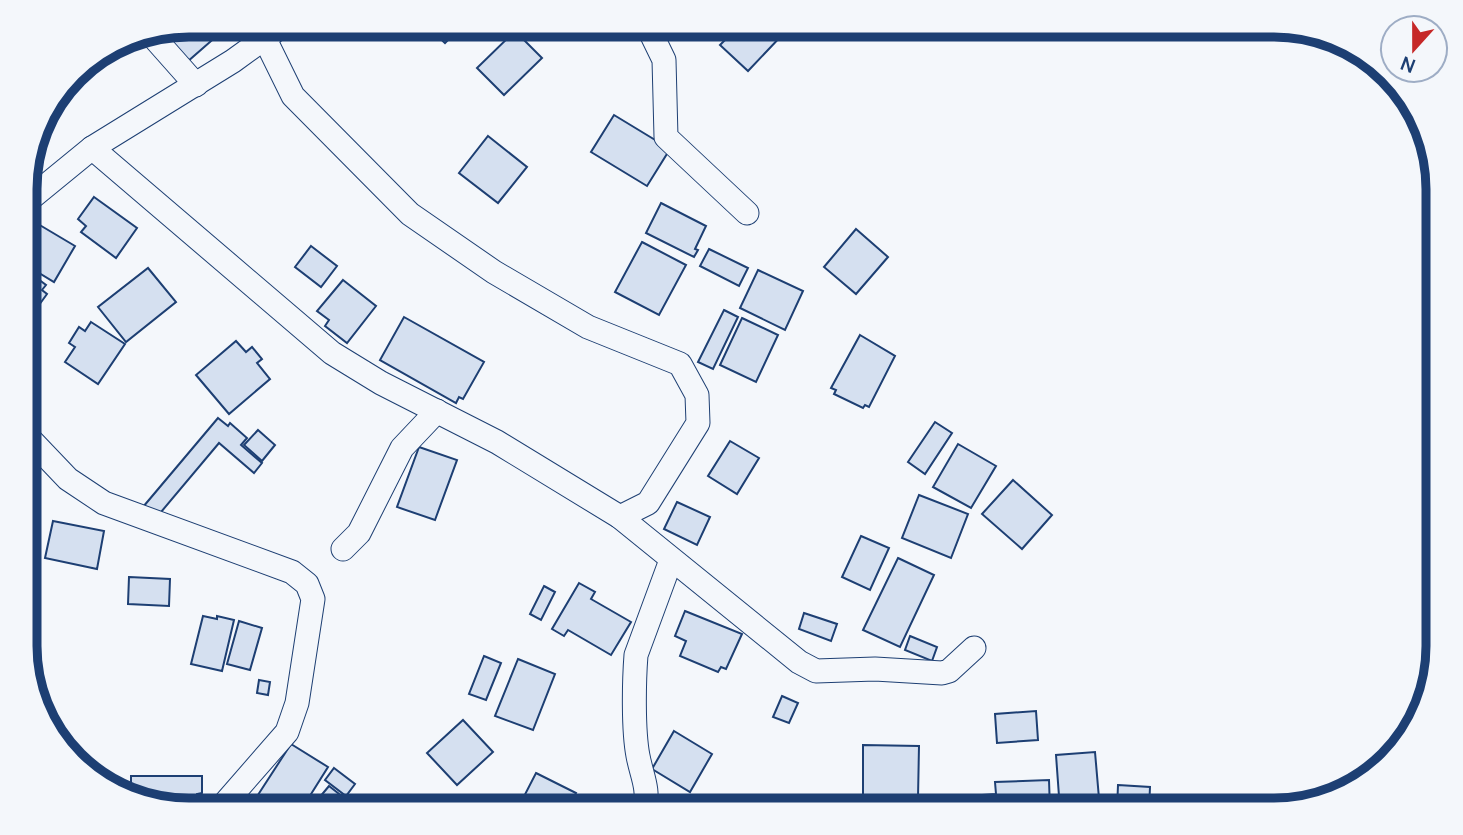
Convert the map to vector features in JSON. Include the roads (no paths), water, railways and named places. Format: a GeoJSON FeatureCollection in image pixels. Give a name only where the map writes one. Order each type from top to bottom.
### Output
{"type":"FeatureCollection","features":[{"type":"Feature","properties":{"kind":"street"},"geometry":{"type":"LineString","coordinates":[[37,193],[92,148],[196,85],[265,37]]}},
{"type":"Feature","properties":{"kind":"street"},"geometry":{"type":"LineString","coordinates":[[275,37],[293,96],[410,214],[494,272],[588,327],[680,364],[697,395],[698,423],[648,503],[620,517]]}},
{"type":"Feature","properties":{"kind":"street"},"geometry":{"type":"LineString","coordinates":[[653,37],[664,60],[666,137],[747,213]]}},
{"type":"Feature","properties":{"kind":"street"},"geometry":{"type":"LineString","coordinates":[[156,41],[196,85]]}},
{"type":"Feature","properties":{"kind":"street"},"geometry":{"type":"LineString","coordinates":[[92,148],[332,353],[381,383],[497,442],[620,517],[799,662],[816,671],[875,669],[942,673],[949,671],[974,648]]}},
{"type":"Feature","properties":{"kind":"street"},"geometry":{"type":"LineString","coordinates":[[343,549],[359,533],[401,448],[437,411]]}},
{"type":"Feature","properties":{"kind":"street"},"geometry":{"type":"LineString","coordinates":[[37,446],[68,478],[104,503],[292,572],[307,584],[313,599],[297,703],[288,732],[230,798]]}},
{"type":"Feature","properties":{"kind":"street"},"geometry":{"type":"LineString","coordinates":[[647,798],[637,754],[635,663],[671,560]]}}]}
